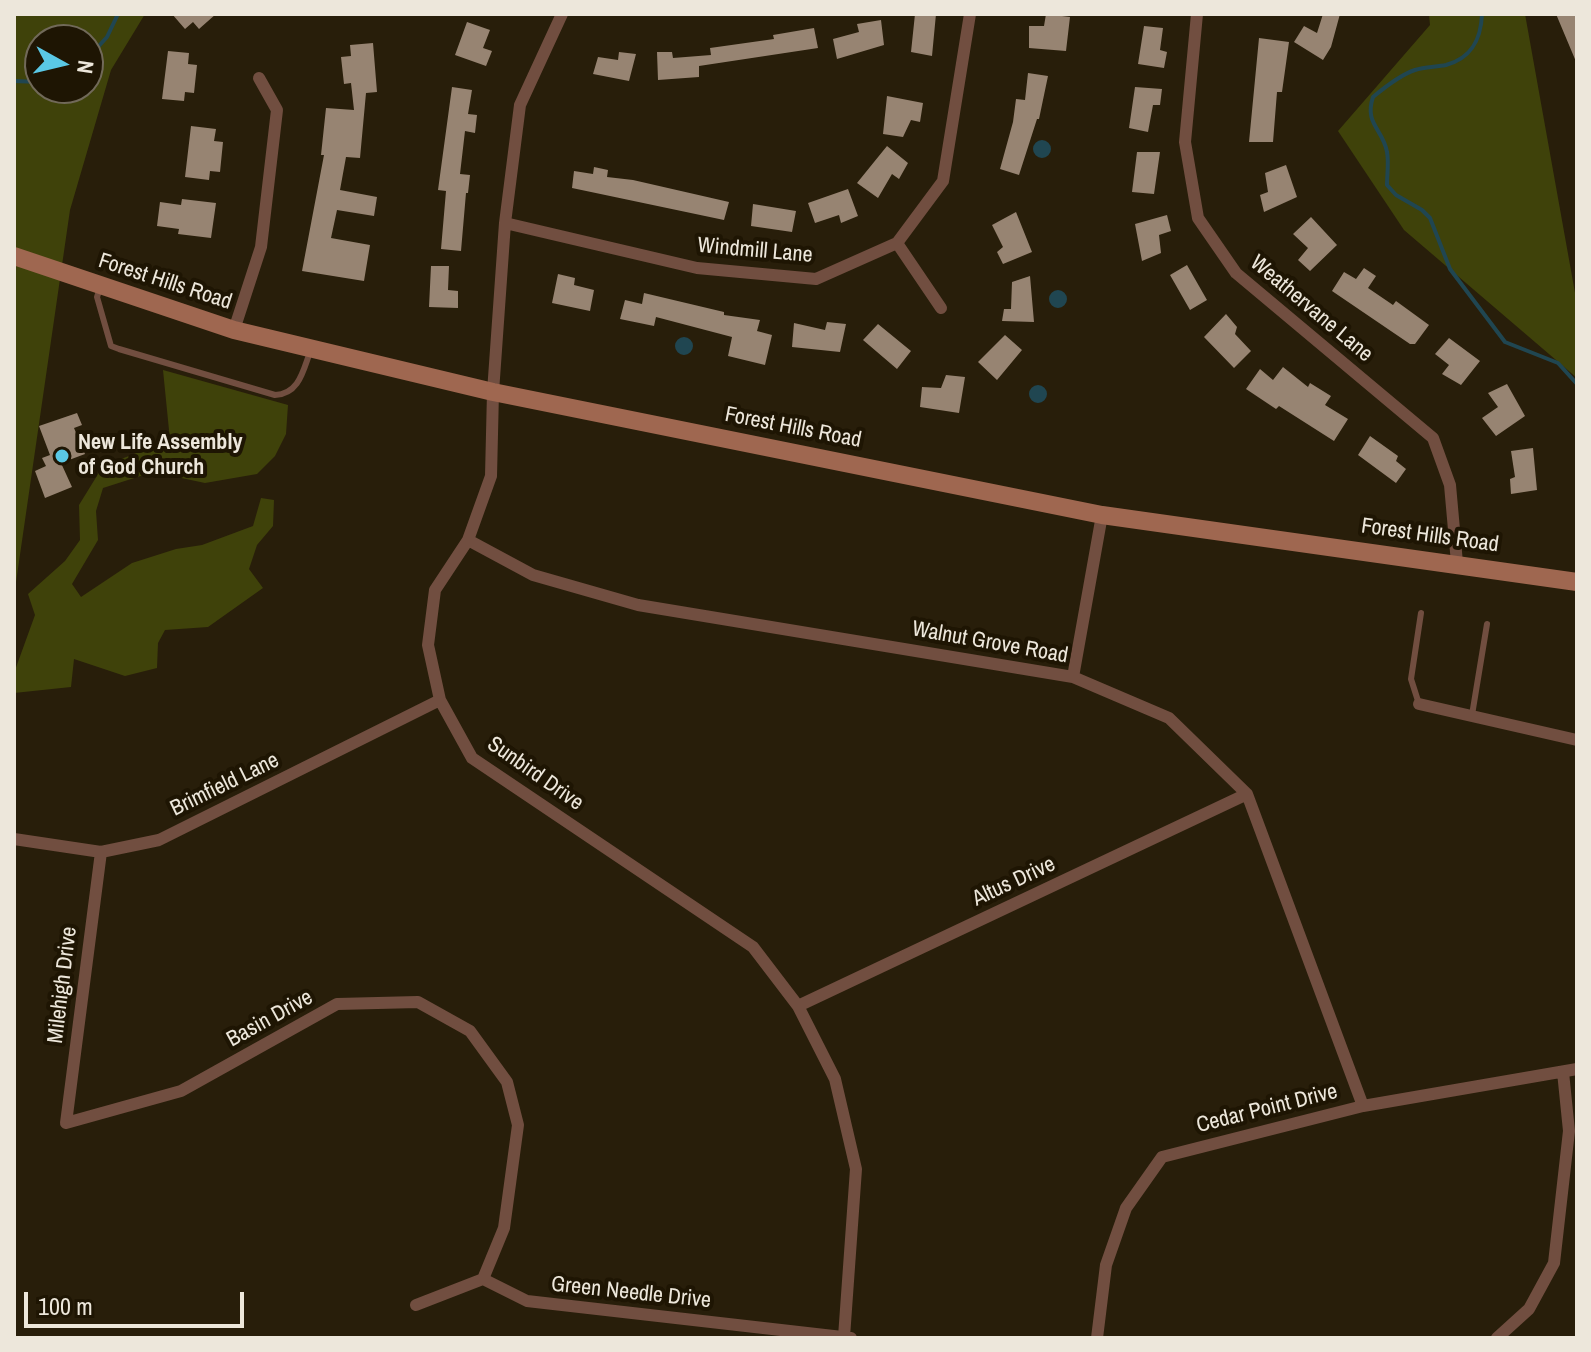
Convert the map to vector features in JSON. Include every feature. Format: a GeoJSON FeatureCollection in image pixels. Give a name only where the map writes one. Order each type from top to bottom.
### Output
{"type":"FeatureCollection","features":[{"type":"Feature","properties":{"kind":"street","name":"Sunbird Drive"},"geometry":{"type":"LineString","coordinates":[[562,14],[520,105],[505,223],[493,392],[491,476],[468,540],[435,590],[428,645],[440,700],[472,758],[753,947],[798,1006],[835,1079],[856,1169],[844,1337]]}},
{"type":"Feature","properties":{"kind":"street","name":"Windmill Lane"},"geometry":{"type":"LineString","coordinates":[[505,223],[697,268],[816,279],[897,243],[943,181],[970,14]]}},
{"type":"Feature","properties":{"kind":"street","name":"Weathervane Lane"},"geometry":{"type":"LineString","coordinates":[[1197,14],[1185,142],[1198,218],[1236,273],[1433,438],[1450,485],[1457,563]]}},
{"type":"Feature","properties":{"kind":"street"},"geometry":{"type":"LineString","coordinates":[[234,330],[261,247],[277,110],[259,78]]}},
{"type":"Feature","properties":{"kind":"street"},"geometry":{"type":"LineString","coordinates":[[897,243],[941,308]]}},
{"type":"Feature","properties":{"kind":"street","name":"Forest Hills Road"},"geometry":{"type":"LineString","coordinates":[[14,256],[234,330],[493,392],[1102,515],[1577,582]]}},
{"type":"Feature","properties":{"kind":"street"},"geometry":{"type":"LineString","coordinates":[[1073,677],[1102,515]]}},
{"type":"Feature","properties":{"kind":"street","name":"Walnut Grove Road"},"geometry":{"type":"LineString","coordinates":[[468,540],[533,575],[638,605],[1073,677],[1169,718],[1247,794],[1363,1106]]}},
{"type":"Feature","properties":{"kind":"street","name":"Brimfield Lane"},"geometry":{"type":"LineString","coordinates":[[14,839],[101,852],[159,840],[440,700]]}},
{"type":"Feature","properties":{"kind":"street"},"geometry":{"type":"LineString","coordinates":[[1419,704],[1577,740]]}},
{"type":"Feature","properties":{"kind":"street","name":"Altus Drive"},"geometry":{"type":"LineString","coordinates":[[798,1006],[1247,794]]}},
{"type":"Feature","properties":{"kind":"street","name":"Milehigh Drive"},"geometry":{"type":"LineString","coordinates":[[66,1123],[101,852]]}},
{"type":"Feature","properties":{"kind":"street","name":"Basin Drive"},"geometry":{"type":"LineString","coordinates":[[66,1123],[181,1091],[337,1004],[418,1002],[470,1031],[507,1082],[518,1125],[504,1228],[483,1279]]}},
{"type":"Feature","properties":{"kind":"street","name":"Cedar Point Drive"},"geometry":{"type":"LineString","coordinates":[[1097,1338],[1106,1265],[1126,1208],[1162,1157],[1363,1106],[1577,1069]]}},
{"type":"Feature","properties":{"kind":"street"},"geometry":{"type":"LineString","coordinates":[[1497,1338],[1529,1309],[1554,1263],[1569,1131],[1563,1072]]}},
{"type":"Feature","properties":{"kind":"street"},"geometry":{"type":"LineString","coordinates":[[416,1305],[483,1279]]}},
{"type":"Feature","properties":{"kind":"street","name":"Green Needle Drive"},"geometry":{"type":"LineString","coordinates":[[483,1279],[527,1301],[851,1338]]}},
{"type":"Feature","properties":{"kind":"lane"},"geometry":{"type":"LineString","coordinates":[[100,286],[97,297],[111,346],[275,395],[285,395],[296,386],[311,348]]}},
{"type":"Feature","properties":{"kind":"lane"},"geometry":{"type":"LineString","coordinates":[[1419,704],[1411,679],[1421,613]]}},
{"type":"Feature","properties":{"kind":"lane"},"geometry":{"type":"LineString","coordinates":[[1471,717],[1487,624]]}},
{"type":"Feature","properties":{"kind":"shaded area"},"geometry":{"type":"Polygon","coordinates":[[[14,14],[145,14],[111,70],[104,94],[104,24],[24,24],[24,104],[101,104],[70,210],[14,596],[14,14]]]}},
{"type":"Feature","properties":{"kind":"shaded area"},"geometry":{"type":"Polygon","coordinates":[[[1429,14],[1525,14],[1577,304],[1577,378],[1404,230],[1338,131],[1430,25],[1429,14]]]}},
{"type":"Feature","properties":{"kind":"shaded area"},"geometry":{"type":"Polygon","coordinates":[[[163,370],[288,405],[286,434],[275,456],[257,474],[205,483],[153,472],[103,488],[96,511],[98,540],[72,584],[81,597],[132,563],[176,549],[202,545],[253,526],[261,498],[274,500],[273,526],[257,545],[249,569],[263,588],[208,627],[165,630],[158,643],[157,668],[125,676],[74,659],[71,687],[14,693],[14,673],[35,615],[28,594],[65,561],[80,540],[79,505],[103,466],[170,440],[163,370]]]}},
{"type":"Feature","properties":{"kind":"water"},"geometry":{"type":"Polygon","coordinates":[[[1042,140],[1051,149],[1042,158],[1033,149],[1042,140]]]}},
{"type":"Feature","properties":{"kind":"water"},"geometry":{"type":"Polygon","coordinates":[[[1058,290],[1067,299],[1058,308],[1049,299],[1058,290]]]}},
{"type":"Feature","properties":{"kind":"water"},"geometry":{"type":"Polygon","coordinates":[[[684,337],[693,346],[684,355],[675,346],[684,337]]]}},
{"type":"Feature","properties":{"kind":"water"},"geometry":{"type":"Polygon","coordinates":[[[1038,385],[1047,394],[1038,403],[1029,394],[1038,385]]]}},
{"type":"Feature","properties":{"kind":"building"},"geometry":{"type":"Polygon","coordinates":[[[172,14],[216,14],[199,29],[193,22],[185,29],[172,14]]]}},
{"type":"Feature","properties":{"kind":"building"},"geometry":{"type":"Polygon","coordinates":[[[915,14],[936,14],[932,56],[911,52],[915,14]]]}},
{"type":"Feature","properties":{"kind":"building"},"geometry":{"type":"Polygon","coordinates":[[[1046,14],[1070,17],[1066,51],[1029,48],[1029,26],[1044,26],[1046,14]]]}},
{"type":"Feature","properties":{"kind":"building"},"geometry":{"type":"Polygon","coordinates":[[[1323,14],[1340,14],[1331,47],[1323,60],[1294,42],[1304,26],[1317,33],[1323,14]]]}},
{"type":"Feature","properties":{"kind":"building"},"geometry":{"type":"Polygon","coordinates":[[[1556,14],[1577,14],[1577,64],[1556,14]]]}},
{"type":"Feature","properties":{"kind":"building"},"geometry":{"type":"Polygon","coordinates":[[[881,20],[884,45],[837,59],[833,39],[859,32],[857,24],[881,20]]]}},
{"type":"Feature","properties":{"kind":"building"},"geometry":{"type":"Polygon","coordinates":[[[467,22],[490,30],[483,48],[492,51],[486,66],[455,55],[467,22]]]}},
{"type":"Feature","properties":{"kind":"building"},"geometry":{"type":"Polygon","coordinates":[[[1144,26],[1163,28],[1160,50],[1167,52],[1164,68],[1138,64],[1144,26]]]}},
{"type":"Feature","properties":{"kind":"building"},"geometry":{"type":"Polygon","coordinates":[[[814,28],[818,48],[699,66],[699,77],[658,80],[657,52],[672,52],[673,58],[711,55],[710,48],[774,39],[773,35],[814,28]]]}},
{"type":"Feature","properties":{"kind":"building"},"geometry":{"type":"Polygon","coordinates":[[[1259,38],[1289,42],[1282,92],[1277,92],[1273,142],[1249,142],[1259,38]]]}},
{"type":"Feature","properties":{"kind":"building"},"geometry":{"type":"Polygon","coordinates":[[[373,43],[377,92],[366,93],[360,158],[346,157],[340,190],[377,197],[374,216],[337,210],[331,238],[370,245],[364,281],[302,271],[324,155],[321,155],[326,108],[354,110],[351,83],[344,84],[341,57],[351,56],[350,45],[373,43]]]}},
{"type":"Feature","properties":{"kind":"building"},"geometry":{"type":"Polygon","coordinates":[[[168,51],[189,53],[188,64],[197,65],[194,93],[185,92],[184,101],[162,99],[168,51]]]}},
{"type":"Feature","properties":{"kind":"building"},"geometry":{"type":"Polygon","coordinates":[[[619,52],[636,54],[629,81],[593,74],[598,57],[618,60],[619,52]]]}},
{"type":"Feature","properties":{"kind":"building"},"geometry":{"type":"Polygon","coordinates":[[[1028,73],[1048,76],[1039,119],[1019,175],[1000,169],[1016,99],[1025,100],[1028,73]]]}},
{"type":"Feature","properties":{"kind":"building"},"geometry":{"type":"Polygon","coordinates":[[[452,87],[472,90],[468,114],[477,115],[475,133],[465,131],[460,174],[470,175],[461,251],[441,249],[446,191],[438,190],[452,87]]]}},
{"type":"Feature","properties":{"kind":"building"},"geometry":{"type":"Polygon","coordinates":[[[1135,87],[1162,89],[1160,105],[1153,105],[1148,132],[1129,128],[1135,87]]]}},
{"type":"Feature","properties":{"kind":"building"},"geometry":{"type":"Polygon","coordinates":[[[887,96],[923,103],[920,122],[911,120],[903,137],[883,134],[887,96]]]}},
{"type":"Feature","properties":{"kind":"building"},"geometry":{"type":"Polygon","coordinates":[[[191,126],[216,129],[214,141],[223,142],[220,172],[210,171],[209,180],[185,177],[191,126]]]}},
{"type":"Feature","properties":{"kind":"building"},"geometry":{"type":"Polygon","coordinates":[[[887,146],[908,163],[899,179],[892,174],[878,198],[857,183],[887,146]]]}},
{"type":"Feature","properties":{"kind":"building"},"geometry":{"type":"Polygon","coordinates":[[[1137,152],[1160,152],[1154,194],[1132,192],[1137,152]]]}},
{"type":"Feature","properties":{"kind":"building"},"geometry":{"type":"Polygon","coordinates":[[[1286,165],[1297,197],[1264,212],[1260,195],[1268,192],[1265,173],[1286,165]]]}},
{"type":"Feature","properties":{"kind":"building"},"geometry":{"type":"Polygon","coordinates":[[[594,167],[608,170],[607,177],[729,202],[724,220],[572,188],[574,171],[593,174],[594,167]]]}},
{"type":"Feature","properties":{"kind":"building"},"geometry":{"type":"Polygon","coordinates":[[[848,189],[858,216],[841,223],[839,215],[815,223],[808,203],[848,189]]]}},
{"type":"Feature","properties":{"kind":"building"},"geometry":{"type":"Polygon","coordinates":[[[182,199],[216,203],[211,238],[178,234],[179,229],[157,226],[160,202],[181,205],[182,199]]]}},
{"type":"Feature","properties":{"kind":"building"},"geometry":{"type":"Polygon","coordinates":[[[753,204],[796,211],[792,232],[751,226],[753,204]]]}},
{"type":"Feature","properties":{"kind":"building"},"geometry":{"type":"Polygon","coordinates":[[[1016,212],[1032,252],[1003,264],[997,252],[1003,247],[992,225],[1016,212]]]}},
{"type":"Feature","properties":{"kind":"building"},"geometry":{"type":"Polygon","coordinates":[[[1167,215],[1171,231],[1159,235],[1161,253],[1142,261],[1135,224],[1167,215]]]}},
{"type":"Feature","properties":{"kind":"building"},"geometry":{"type":"Polygon","coordinates":[[[1311,217],[1337,245],[1310,271],[1298,260],[1308,248],[1293,234],[1311,217]]]}},
{"type":"Feature","properties":{"kind":"building"},"geometry":{"type":"Polygon","coordinates":[[[1187,265],[1207,300],[1190,310],[1170,275],[1187,265]]]}},
{"type":"Feature","properties":{"kind":"building"},"geometry":{"type":"Polygon","coordinates":[[[431,266],[449,266],[448,290],[458,291],[458,308],[429,307],[431,266]]]}},
{"type":"Feature","properties":{"kind":"building"},"geometry":{"type":"Polygon","coordinates":[[[1364,268],[1376,276],[1368,288],[1393,305],[1396,301],[1429,325],[1415,344],[1410,344],[1332,291],[1344,272],[1356,279],[1364,268]]]}},
{"type":"Feature","properties":{"kind":"building"},"geometry":{"type":"Polygon","coordinates":[[[558,274],[575,278],[574,285],[594,290],[590,311],[552,303],[558,274]]]}},
{"type":"Feature","properties":{"kind":"building"},"geometry":{"type":"Polygon","coordinates":[[[1030,276],[1034,322],[1002,321],[1004,309],[1011,309],[1012,282],[1030,276]]]}},
{"type":"Feature","properties":{"kind":"building"},"geometry":{"type":"Polygon","coordinates":[[[644,293],[724,312],[724,315],[760,320],[757,331],[772,335],[765,365],[728,356],[732,337],[656,317],[654,326],[620,319],[625,300],[642,304],[644,293]]]}},
{"type":"Feature","properties":{"kind":"building"},"geometry":{"type":"Polygon","coordinates":[[[1226,314],[1237,327],[1235,334],[1251,351],[1234,368],[1204,337],[1226,314]]]}},
{"type":"Feature","properties":{"kind":"building"},"geometry":{"type":"Polygon","coordinates":[[[827,322],[846,324],[840,352],[792,347],[794,323],[825,330],[827,322]]]}},
{"type":"Feature","properties":{"kind":"building"},"geometry":{"type":"Polygon","coordinates":[[[878,324],[911,351],[897,369],[863,340],[878,324]]]}},
{"type":"Feature","properties":{"kind":"building"},"geometry":{"type":"Polygon","coordinates":[[[1005,335],[1022,350],[997,380],[978,362],[1005,335]]]}},
{"type":"Feature","properties":{"kind":"building"},"geometry":{"type":"Polygon","coordinates":[[[1449,338],[1480,361],[1461,385],[1442,374],[1449,365],[1435,354],[1449,338]]]}},
{"type":"Feature","properties":{"kind":"building"},"geometry":{"type":"Polygon","coordinates":[[[1283,367],[1308,387],[1310,383],[1331,396],[1325,405],[1348,419],[1334,441],[1246,389],[1260,369],[1273,380],[1283,367]]]}},
{"type":"Feature","properties":{"kind":"building"},"geometry":{"type":"Polygon","coordinates":[[[946,375],[965,377],[959,413],[920,407],[922,387],[941,388],[946,375]]]}},
{"type":"Feature","properties":{"kind":"building"},"geometry":{"type":"Polygon","coordinates":[[[1507,384],[1525,416],[1496,436],[1482,418],[1498,407],[1488,393],[1507,384]]]}},
{"type":"Feature","properties":{"kind":"building","name":"New Life Assembly of God Church"},"geometry":{"type":"Polygon","coordinates":[[[77,413],[82,425],[74,428],[85,454],[61,463],[72,487],[45,498],[35,471],[46,466],[42,458],[50,455],[39,426],[77,413]]]}},
{"type":"Feature","properties":{"kind":"building"},"geometry":{"type":"Polygon","coordinates":[[[1370,436],[1398,456],[1396,461],[1406,469],[1396,483],[1358,455],[1370,436]]]}},
{"type":"Feature","properties":{"kind":"building"},"geometry":{"type":"Polygon","coordinates":[[[1533,448],[1537,490],[1511,494],[1510,479],[1515,477],[1511,451],[1533,448]]]}},
{"type":"Feature","properties":{"kind":"waterway"},"geometry":{"type":"LineString","coordinates":[[104,40],[118,14]]}},
{"type":"Feature","properties":{"kind":"waterway"},"geometry":{"type":"LineString","coordinates":[[1482,14],[1477,39],[1462,58],[1446,65],[1409,72],[1373,97],[1372,120],[1387,152],[1387,185],[1396,195],[1430,218],[1450,269],[1505,342],[1558,363],[1577,384]]}},
{"type":"Feature","properties":{"kind":"waterway"},"geometry":{"type":"LineString","coordinates":[[14,81],[24,81]]}},
{"type":"Feature","properties":{"kind":"place","name":"New Life Assembly of God Church"},"geometry":{"type":"Point","coordinates":[62,456]}}]}
